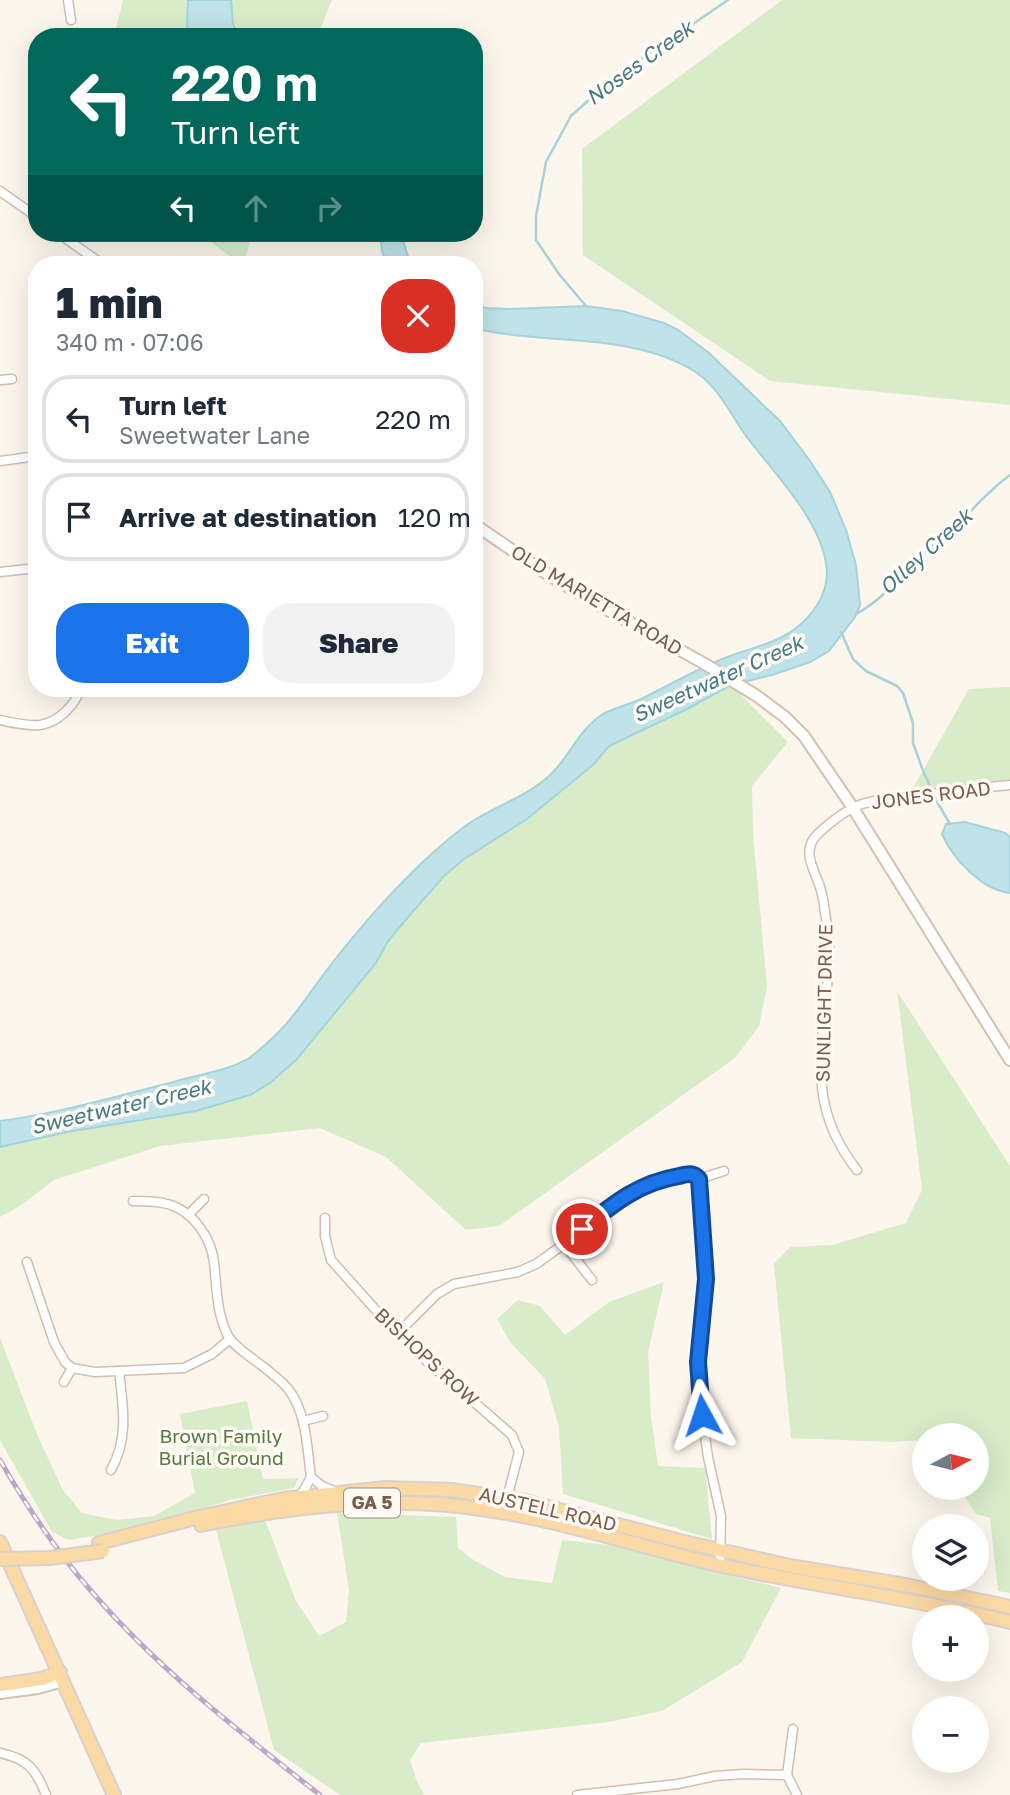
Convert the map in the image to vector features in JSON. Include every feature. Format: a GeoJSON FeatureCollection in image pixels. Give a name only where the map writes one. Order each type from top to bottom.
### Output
{"type":"FeatureCollection","features":[{"type":"Feature","properties":{"kind":"main road","name":"AUSTELL ROAD"},"geometry":{"type":"LineString","coordinates":[[0,1551],[101,1547],[200,1517],[263,1503],[338,1492],[386,1488],[461,1490],[525,1501],[790,1566],[916,1587],[1010,1607]]}},
{"type":"Feature","properties":{"kind":"main road","name":"AUSTELL ROAD"},"geometry":{"type":"LineString","coordinates":[[0,1559],[50,1558],[237,1518],[316,1507],[442,1504],[554,1522],[720,1565],[930,1603],[1010,1622]]}},
{"type":"Feature","properties":{"kind":"main road"},"geometry":{"type":"LineString","coordinates":[[0,1542],[62,1677],[111,1794]]}},
{"type":"Feature","properties":{"kind":"main road"},"geometry":{"type":"LineString","coordinates":[[0,1685],[62,1677]]}},
{"type":"Feature","properties":{"kind":"street"},"geometry":{"type":"LineString","coordinates":[[68,0],[71,20]]}},
{"type":"Feature","properties":{"kind":"street"},"geometry":{"type":"LineString","coordinates":[[0,191],[28,211]]}},
{"type":"Feature","properties":{"kind":"street"},"geometry":{"type":"LineString","coordinates":[[71,242],[91,256]]}},
{"type":"Feature","properties":{"kind":"street"},"geometry":{"type":"LineString","coordinates":[[0,380],[12,379]]}},
{"type":"Feature","properties":{"kind":"street"},"geometry":{"type":"LineString","coordinates":[[0,461],[28,457]]}},
{"type":"Feature","properties":{"kind":"street","name":"OLD MARIETTA ROAD"},"geometry":{"type":"LineString","coordinates":[[483,530],[544,572],[757,696],[785,717],[804,736],[853,808],[1010,1060]]}},
{"type":"Feature","properties":{"kind":"street"},"geometry":{"type":"LineString","coordinates":[[0,572],[28,569]]}},
{"type":"Feature","properties":{"kind":"street"},"geometry":{"type":"LineString","coordinates":[[0,720],[43,724],[67,710],[77,697]]}},
{"type":"Feature","properties":{"kind":"street","name":"JONES ROAD"},"geometry":{"type":"LineString","coordinates":[[853,808],[898,797],[1010,785]]}},
{"type":"Feature","properties":{"kind":"street","name":"SUNLIGHT DRIVE"},"geometry":{"type":"LineString","coordinates":[[853,808],[826,826],[813,839],[809,854],[823,898],[829,943],[820,1060],[822,1096],[830,1125],[857,1170]]}},
{"type":"Feature","properties":{"kind":"street"},"geometry":{"type":"LineString","coordinates":[[699,1179],[724,1171]]}},
{"type":"Feature","properties":{"kind":"street"},"geometry":{"type":"LineString","coordinates":[[398,1333],[437,1294],[454,1284],[518,1272],[536,1264],[620,1199],[641,1187],[657,1181],[695,1175],[699,1179],[706,1279],[698,1362],[708,1457],[721,1516],[720,1565]]}},
{"type":"Feature","properties":{"kind":"street"},"geometry":{"type":"LineString","coordinates":[[188,1215],[204,1199]]}},
{"type":"Feature","properties":{"kind":"street"},"geometry":{"type":"LineString","coordinates":[[133,1200],[174,1206],[200,1227],[209,1243],[214,1260],[216,1297],[230,1339],[289,1391],[303,1421],[311,1478],[297,1498]]}},
{"type":"Feature","properties":{"kind":"street","name":"BISHOPS ROW"},"geometry":{"type":"LineString","coordinates":[[325,1218],[324,1236],[331,1260],[422,1357],[512,1435],[519,1452],[507,1498]]}},
{"type":"Feature","properties":{"kind":"street"},"geometry":{"type":"LineString","coordinates":[[564,1244],[592,1280]]}},
{"type":"Feature","properties":{"kind":"street"},"geometry":{"type":"LineString","coordinates":[[27,1262],[54,1342],[65,1362],[72,1368],[95,1372],[184,1368],[212,1354],[230,1339]]}},
{"type":"Feature","properties":{"kind":"street"},"geometry":{"type":"LineString","coordinates":[[64,1382],[72,1368]]}},
{"type":"Feature","properties":{"kind":"street"},"geometry":{"type":"LineString","coordinates":[[111,1470],[117,1459],[124,1429],[119,1371]]}},
{"type":"Feature","properties":{"kind":"street"},"geometry":{"type":"LineString","coordinates":[[303,1421],[323,1416]]}},
{"type":"Feature","properties":{"kind":"street"},"geometry":{"type":"LineString","coordinates":[[311,1478],[338,1492]]}},
{"type":"Feature","properties":{"kind":"street"},"geometry":{"type":"LineString","coordinates":[[0,1693],[38,1688],[62,1677]]}},
{"type":"Feature","properties":{"kind":"street"},"geometry":{"type":"LineString","coordinates":[[793,1729],[787,1775],[797,1795]]}},
{"type":"Feature","properties":{"kind":"street"},"geometry":{"type":"LineString","coordinates":[[0,1753],[28,1763],[46,1795]]}},
{"type":"Feature","properties":{"kind":"street"},"geometry":{"type":"LineString","coordinates":[[577,1795],[678,1784],[715,1776],[787,1775]]}},
{"type":"Feature","properties":{"kind":"street"},"geometry":{"type":"LineString","coordinates":[[678,1784],[680,1795]]}},
{"type":"Feature","properties":{"kind":"green space"},"geometry":{"type":"Polygon","coordinates":[[[123,0],[332,0],[321,28],[116,28],[123,0]]]}},
{"type":"Feature","properties":{"kind":"green space"},"geometry":{"type":"Polygon","coordinates":[[[782,0],[1010,0],[1010,405],[770,381],[583,255],[582,149],[782,0]]]}},
{"type":"Feature","properties":{"kind":"green space"},"geometry":{"type":"Polygon","coordinates":[[[211,242],[250,242],[246,256],[229,256],[211,242]]]}},
{"type":"Feature","properties":{"kind":"green space"},"geometry":{"type":"Polygon","coordinates":[[[731,685],[788,742],[752,786],[753,833],[767,987],[759,1026],[735,1058],[499,1226],[466,1230],[386,1157],[320,1128],[160,1146],[54,1180],[20,1206],[0,1217],[0,1147],[67,1132],[196,1111],[250,1095],[270,1083],[296,1060],[376,963],[388,941],[444,876],[464,859],[527,819],[594,764],[609,746],[731,685]]]}},
{"type":"Feature","properties":{"kind":"green space"},"geometry":{"type":"Polygon","coordinates":[[[1010,687],[1010,786],[908,797],[969,689],[1010,687]]]}},
{"type":"Feature","properties":{"kind":"green space"},"geometry":{"type":"Polygon","coordinates":[[[897,991],[1010,1166],[1010,1593],[998,1591],[989,1514],[976,1514],[967,1500],[989,1500],[989,1423],[912,1423],[912,1441],[791,1438],[774,1264],[790,1247],[832,1245],[906,1223],[922,1190],[897,991]]]}},
{"type":"Feature","properties":{"kind":"green space"},"geometry":{"type":"Polygon","coordinates":[[[664,1282],[648,1352],[651,1417],[658,1466],[705,1468],[712,1539],[563,1494],[559,1427],[545,1379],[510,1342],[497,1319],[518,1300],[540,1306],[565,1335],[609,1302],[664,1282]]]}},
{"type":"Feature","properties":{"kind":"green space","name":"Brown Family Burial Ground"},"geometry":{"type":"Polygon","coordinates":[[[0,1338],[38,1437],[63,1490],[82,1513],[117,1520],[154,1516],[195,1493],[180,1414],[247,1401],[263,1479],[299,1478],[294,1488],[230,1500],[143,1528],[69,1540],[52,1532],[0,1440],[0,1338]]]}},
{"type":"Feature","properties":{"kind":"green space"},"geometry":{"type":"Polygon","coordinates":[[[337,1513],[456,1517],[458,1548],[475,1561],[505,1577],[552,1583],[562,1540],[609,1545],[781,1588],[742,1662],[662,1711],[609,1722],[421,1743],[410,1760],[424,1795],[340,1795],[274,1750],[216,1530],[265,1520],[296,1601],[319,1636],[346,1622],[349,1590],[337,1513]]]}},
{"type":"Feature","properties":{"kind":"water"},"geometry":{"type":"Polygon","coordinates":[[[188,0],[231,0],[235,28],[188,28],[188,0]]]}},
{"type":"Feature","properties":{"kind":"water"},"geometry":{"type":"Polygon","coordinates":[[[381,242],[404,242],[408,256],[384,256],[381,242]]]}},
{"type":"Feature","properties":{"kind":"water","name":"Sweetwater Creek"},"geometry":{"type":"Polygon","coordinates":[[[586,306],[622,311],[664,323],[677,329],[709,353],[780,421],[830,492],[846,530],[856,565],[860,605],[855,617],[829,651],[810,662],[731,685],[609,746],[594,764],[527,819],[464,859],[444,876],[388,941],[376,963],[296,1060],[270,1083],[250,1095],[196,1111],[67,1132],[0,1147],[0,1121],[111,1098],[223,1069],[249,1058],[285,1025],[347,944],[411,873],[464,827],[529,791],[549,776],[595,720],[716,662],[785,635],[802,623],[818,603],[825,588],[827,572],[822,546],[814,529],[720,396],[701,376],[668,358],[621,345],[483,330],[483,307],[586,306]]]}},
{"type":"Feature","properties":{"kind":"water"},"geometry":{"type":"Polygon","coordinates":[[[965,822],[1005,833],[1010,837],[1010,893],[999,891],[979,880],[961,863],[947,844],[942,834],[946,824],[965,822]]]}},
{"type":"Feature","properties":{"kind":"waterway","name":"Noses Creek"},"geometry":{"type":"LineString","coordinates":[[586,306],[559,274],[536,240],[536,216],[546,162],[571,116],[611,80],[728,0]]}},
{"type":"Feature","properties":{"kind":"waterway","name":"Olley Creek"},"geometry":{"type":"LineString","coordinates":[[856,614],[884,594],[1010,475]]}},
{"type":"Feature","properties":{"kind":"waterway"},"geometry":{"type":"LineString","coordinates":[[841,632],[853,659],[866,671],[897,686],[903,693],[913,723],[913,743],[933,793]]}},
{"type":"Feature","properties":{"kind":"waterway"},"geometry":{"type":"LineString","coordinates":[[936,800],[950,824]]}},
{"type":"Feature","properties":{"kind":"railway"},"geometry":{"type":"LineString","coordinates":[[0,1460],[55,1545],[118,1621],[201,1699],[320,1795]]}},
{"type":"Feature","properties":{"kind":"route"},"geometry":{"type":"LineString","coordinates":[[582,1229],[620,1199],[641,1187],[690,1174],[699,1179],[706,1279],[698,1362],[702,1415]]}}]}
